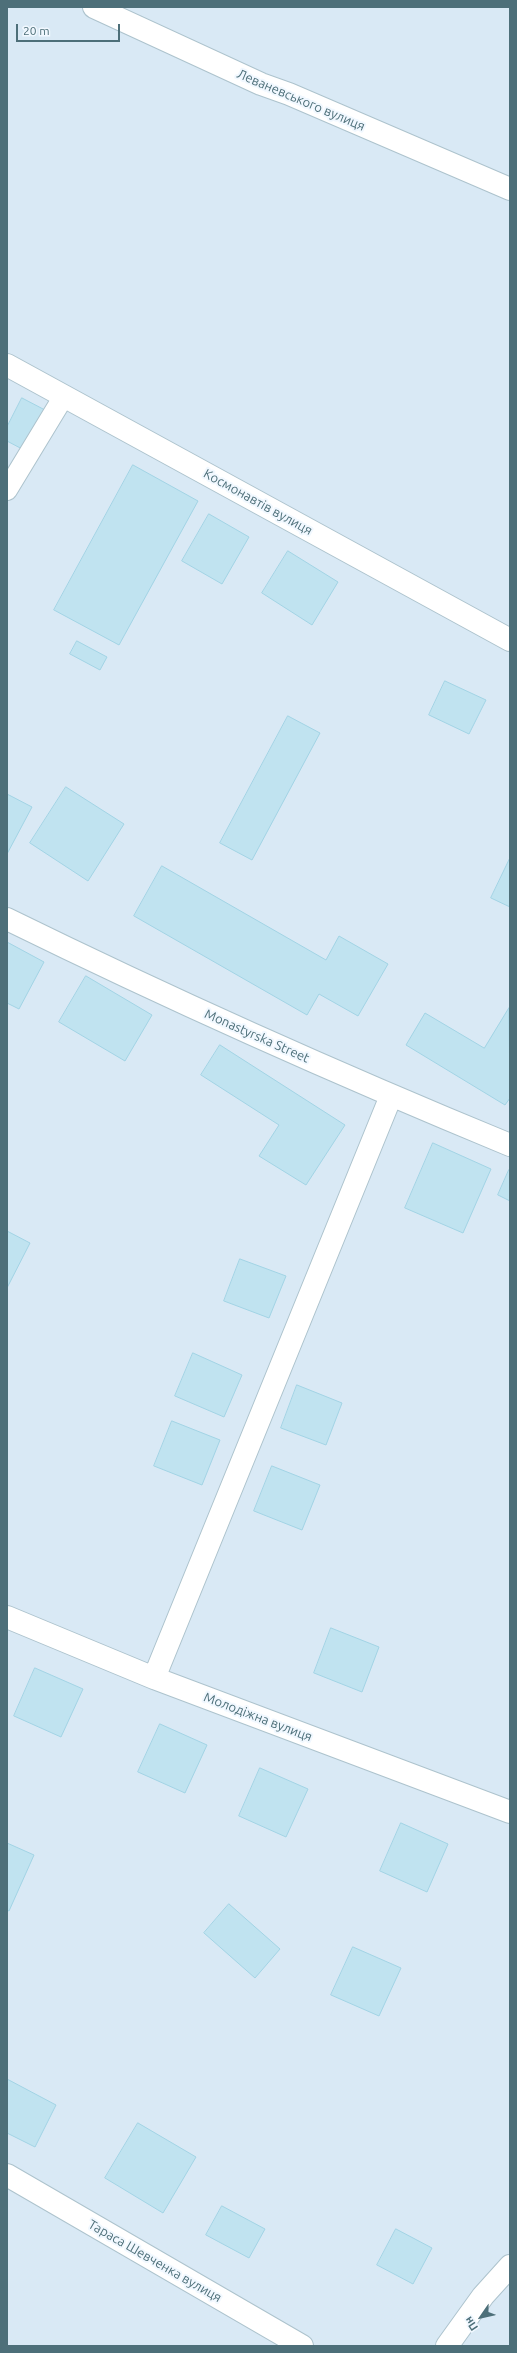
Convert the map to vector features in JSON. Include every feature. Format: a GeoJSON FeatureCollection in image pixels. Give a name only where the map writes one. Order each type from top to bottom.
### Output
{"type":"FeatureCollection","features":[{"type":"Feature","properties":{"kind":"street","name":"Леваневського вулиця"},"geometry":{"type":"LineString","coordinates":[[94,7],[261,84],[289,94],[510,189]]}},
{"type":"Feature","properties":{"kind":"street","name":"Космонавтів вулиця"},"geometry":{"type":"LineString","coordinates":[[7,365],[510,640]]}},
{"type":"Feature","properties":{"kind":"street","name":"Monastyrska Street"},"geometry":{"type":"LineString","coordinates":[[7,919],[120,974],[391,1096],[510,1145]]}},
{"type":"Feature","properties":{"kind":"street"},"geometry":{"type":"LineString","coordinates":[[154,1678],[391,1096]]}},
{"type":"Feature","properties":{"kind":"street","name":"Молодіжна вулиця"},"geometry":{"type":"LineString","coordinates":[[7,1617],[154,1678],[510,1812]]}},
{"type":"Feature","properties":{"kind":"street","name":"Тараса Шевченка вулиця"},"geometry":{"type":"LineString","coordinates":[[7,2176],[302,2346]]}},
{"type":"Feature","properties":{"kind":"street"},"geometry":{"type":"LineString","coordinates":[[447,2346],[483,2296],[510,2266]]}},
{"type":"Feature","properties":{"kind":"lane"},"geometry":{"type":"LineString","coordinates":[[7,490],[64,396]]}},
{"type":"Feature","properties":{"kind":"shaded area"},"geometry":{"type":"Polygon","coordinates":[[[7,7],[510,7],[510,2346],[7,2346],[7,7]]]}},
{"type":"Feature","properties":{"kind":"building"},"geometry":{"type":"Polygon","coordinates":[[[22,398],[45,410],[24,450],[7,441],[7,427],[22,398]]]}},
{"type":"Feature","properties":{"kind":"building"},"geometry":{"type":"Polygon","coordinates":[[[133,465],[198,501],[119,645],[54,610],[133,465]]]}},
{"type":"Feature","properties":{"kind":"building"},"geometry":{"type":"Polygon","coordinates":[[[209,514],[249,537],[222,584],[182,561],[209,514]]]}},
{"type":"Feature","properties":{"kind":"building"},"geometry":{"type":"Polygon","coordinates":[[[288,551],[338,582],[312,625],[262,593],[288,551]]]}},
{"type":"Feature","properties":{"kind":"building"},"geometry":{"type":"Polygon","coordinates":[[[77,641],[107,657],[100,670],[70,654],[77,641]]]}},
{"type":"Feature","properties":{"kind":"building"},"geometry":{"type":"Polygon","coordinates":[[[445,681],[486,700],[469,734],[429,715],[445,681]]]}},
{"type":"Feature","properties":{"kind":"building"},"geometry":{"type":"Polygon","coordinates":[[[288,716],[320,733],[252,860],[220,843],[288,716]]]}},
{"type":"Feature","properties":{"kind":"building"},"geometry":{"type":"Polygon","coordinates":[[[66,787],[124,824],[88,881],[30,843],[66,787]]]}},
{"type":"Feature","properties":{"kind":"building"},"geometry":{"type":"Polygon","coordinates":[[[7,794],[32,807],[7,854],[7,794]]]}},
{"type":"Feature","properties":{"kind":"building"},"geometry":{"type":"Polygon","coordinates":[[[510,858],[510,907],[491,898],[510,858]]]}},
{"type":"Feature","properties":{"kind":"building"},"geometry":{"type":"Polygon","coordinates":[[[162,866],[326,960],[339,936],[388,964],[358,1016],[319,994],[307,1015],[134,916],[162,866]]]}},
{"type":"Feature","properties":{"kind":"building"},"geometry":{"type":"Polygon","coordinates":[[[7,942],[44,962],[19,1009],[7,1003],[7,942]]]}},
{"type":"Feature","properties":{"kind":"building"},"geometry":{"type":"Polygon","coordinates":[[[86,976],[152,1015],[125,1061],[59,1022],[86,976]]]}},
{"type":"Feature","properties":{"kind":"building"},"geometry":{"type":"Polygon","coordinates":[[[509,1008],[510,1098],[505,1105],[406,1045],[425,1013],[484,1048],[509,1008]]]}},
{"type":"Feature","properties":{"kind":"building"},"geometry":{"type":"Polygon","coordinates":[[[220,1045],[345,1125],[306,1185],[259,1156],[279,1125],[201,1075],[220,1045]]]}},
{"type":"Feature","properties":{"kind":"building"},"geometry":{"type":"Polygon","coordinates":[[[433,1143],[491,1169],[463,1233],[405,1208],[433,1143]]]}},
{"type":"Feature","properties":{"kind":"building"},"geometry":{"type":"Polygon","coordinates":[[[509,1170],[510,1171],[510,1201],[498,1195],[509,1170]]]}},
{"type":"Feature","properties":{"kind":"building"},"geometry":{"type":"Polygon","coordinates":[[[7,1231],[30,1243],[7,1288],[7,1231]]]}},
{"type":"Feature","properties":{"kind":"building"},"geometry":{"type":"Polygon","coordinates":[[[240,1259],[286,1276],[269,1318],[224,1301],[240,1259]]]}},
{"type":"Feature","properties":{"kind":"building"},"geometry":{"type":"Polygon","coordinates":[[[193,1353],[242,1375],[224,1417],[175,1396],[193,1353]]]}},
{"type":"Feature","properties":{"kind":"building"},"geometry":{"type":"Polygon","coordinates":[[[297,1385],[342,1403],[326,1445],[281,1428],[297,1385]]]}},
{"type":"Feature","properties":{"kind":"building"},"geometry":{"type":"Polygon","coordinates":[[[172,1421],[220,1440],[202,1485],[154,1466],[172,1421]]]}},
{"type":"Feature","properties":{"kind":"building"},"geometry":{"type":"Polygon","coordinates":[[[272,1466],[320,1485],[302,1530],[254,1511],[272,1466]]]}},
{"type":"Feature","properties":{"kind":"building"},"geometry":{"type":"Polygon","coordinates":[[[331,1628],[379,1647],[362,1692],[314,1673],[331,1628]]]}},
{"type":"Feature","properties":{"kind":"building"},"geometry":{"type":"Polygon","coordinates":[[[35,1668],[83,1689],[61,1737],[14,1716],[35,1668]]]}},
{"type":"Feature","properties":{"kind":"building"},"geometry":{"type":"Polygon","coordinates":[[[160,1724],[207,1745],[185,1793],[138,1772],[160,1724]]]}},
{"type":"Feature","properties":{"kind":"building"},"geometry":{"type":"Polygon","coordinates":[[[260,1768],[308,1789],[286,1837],[239,1816],[260,1768]]]}},
{"type":"Feature","properties":{"kind":"building"},"geometry":{"type":"Polygon","coordinates":[[[401,1823],[448,1844],[427,1892],[380,1871],[401,1823]]]}},
{"type":"Feature","properties":{"kind":"building"},"geometry":{"type":"Polygon","coordinates":[[[7,1843],[34,1855],[9,1911],[7,1910],[7,1843]]]}},
{"type":"Feature","properties":{"kind":"building"},"geometry":{"type":"Polygon","coordinates":[[[229,1904],[280,1949],[255,1978],[204,1933],[229,1904]]]}},
{"type":"Feature","properties":{"kind":"building"},"geometry":{"type":"Polygon","coordinates":[[[353,1947],[401,1968],[379,2016],[331,1995],[353,1947]]]}},
{"type":"Feature","properties":{"kind":"building"},"geometry":{"type":"Polygon","coordinates":[[[7,2079],[56,2105],[35,2147],[7,2133],[7,2079]]]}},
{"type":"Feature","properties":{"kind":"building"},"geometry":{"type":"Polygon","coordinates":[[[138,2123],[196,2157],[163,2213],[105,2178],[138,2123]]]}},
{"type":"Feature","properties":{"kind":"building"},"geometry":{"type":"Polygon","coordinates":[[[222,2206],[265,2229],[249,2258],[206,2235],[222,2206]]]}},
{"type":"Feature","properties":{"kind":"building"},"geometry":{"type":"Polygon","coordinates":[[[396,2229],[432,2248],[413,2284],[377,2265],[396,2229]]]}}]}
